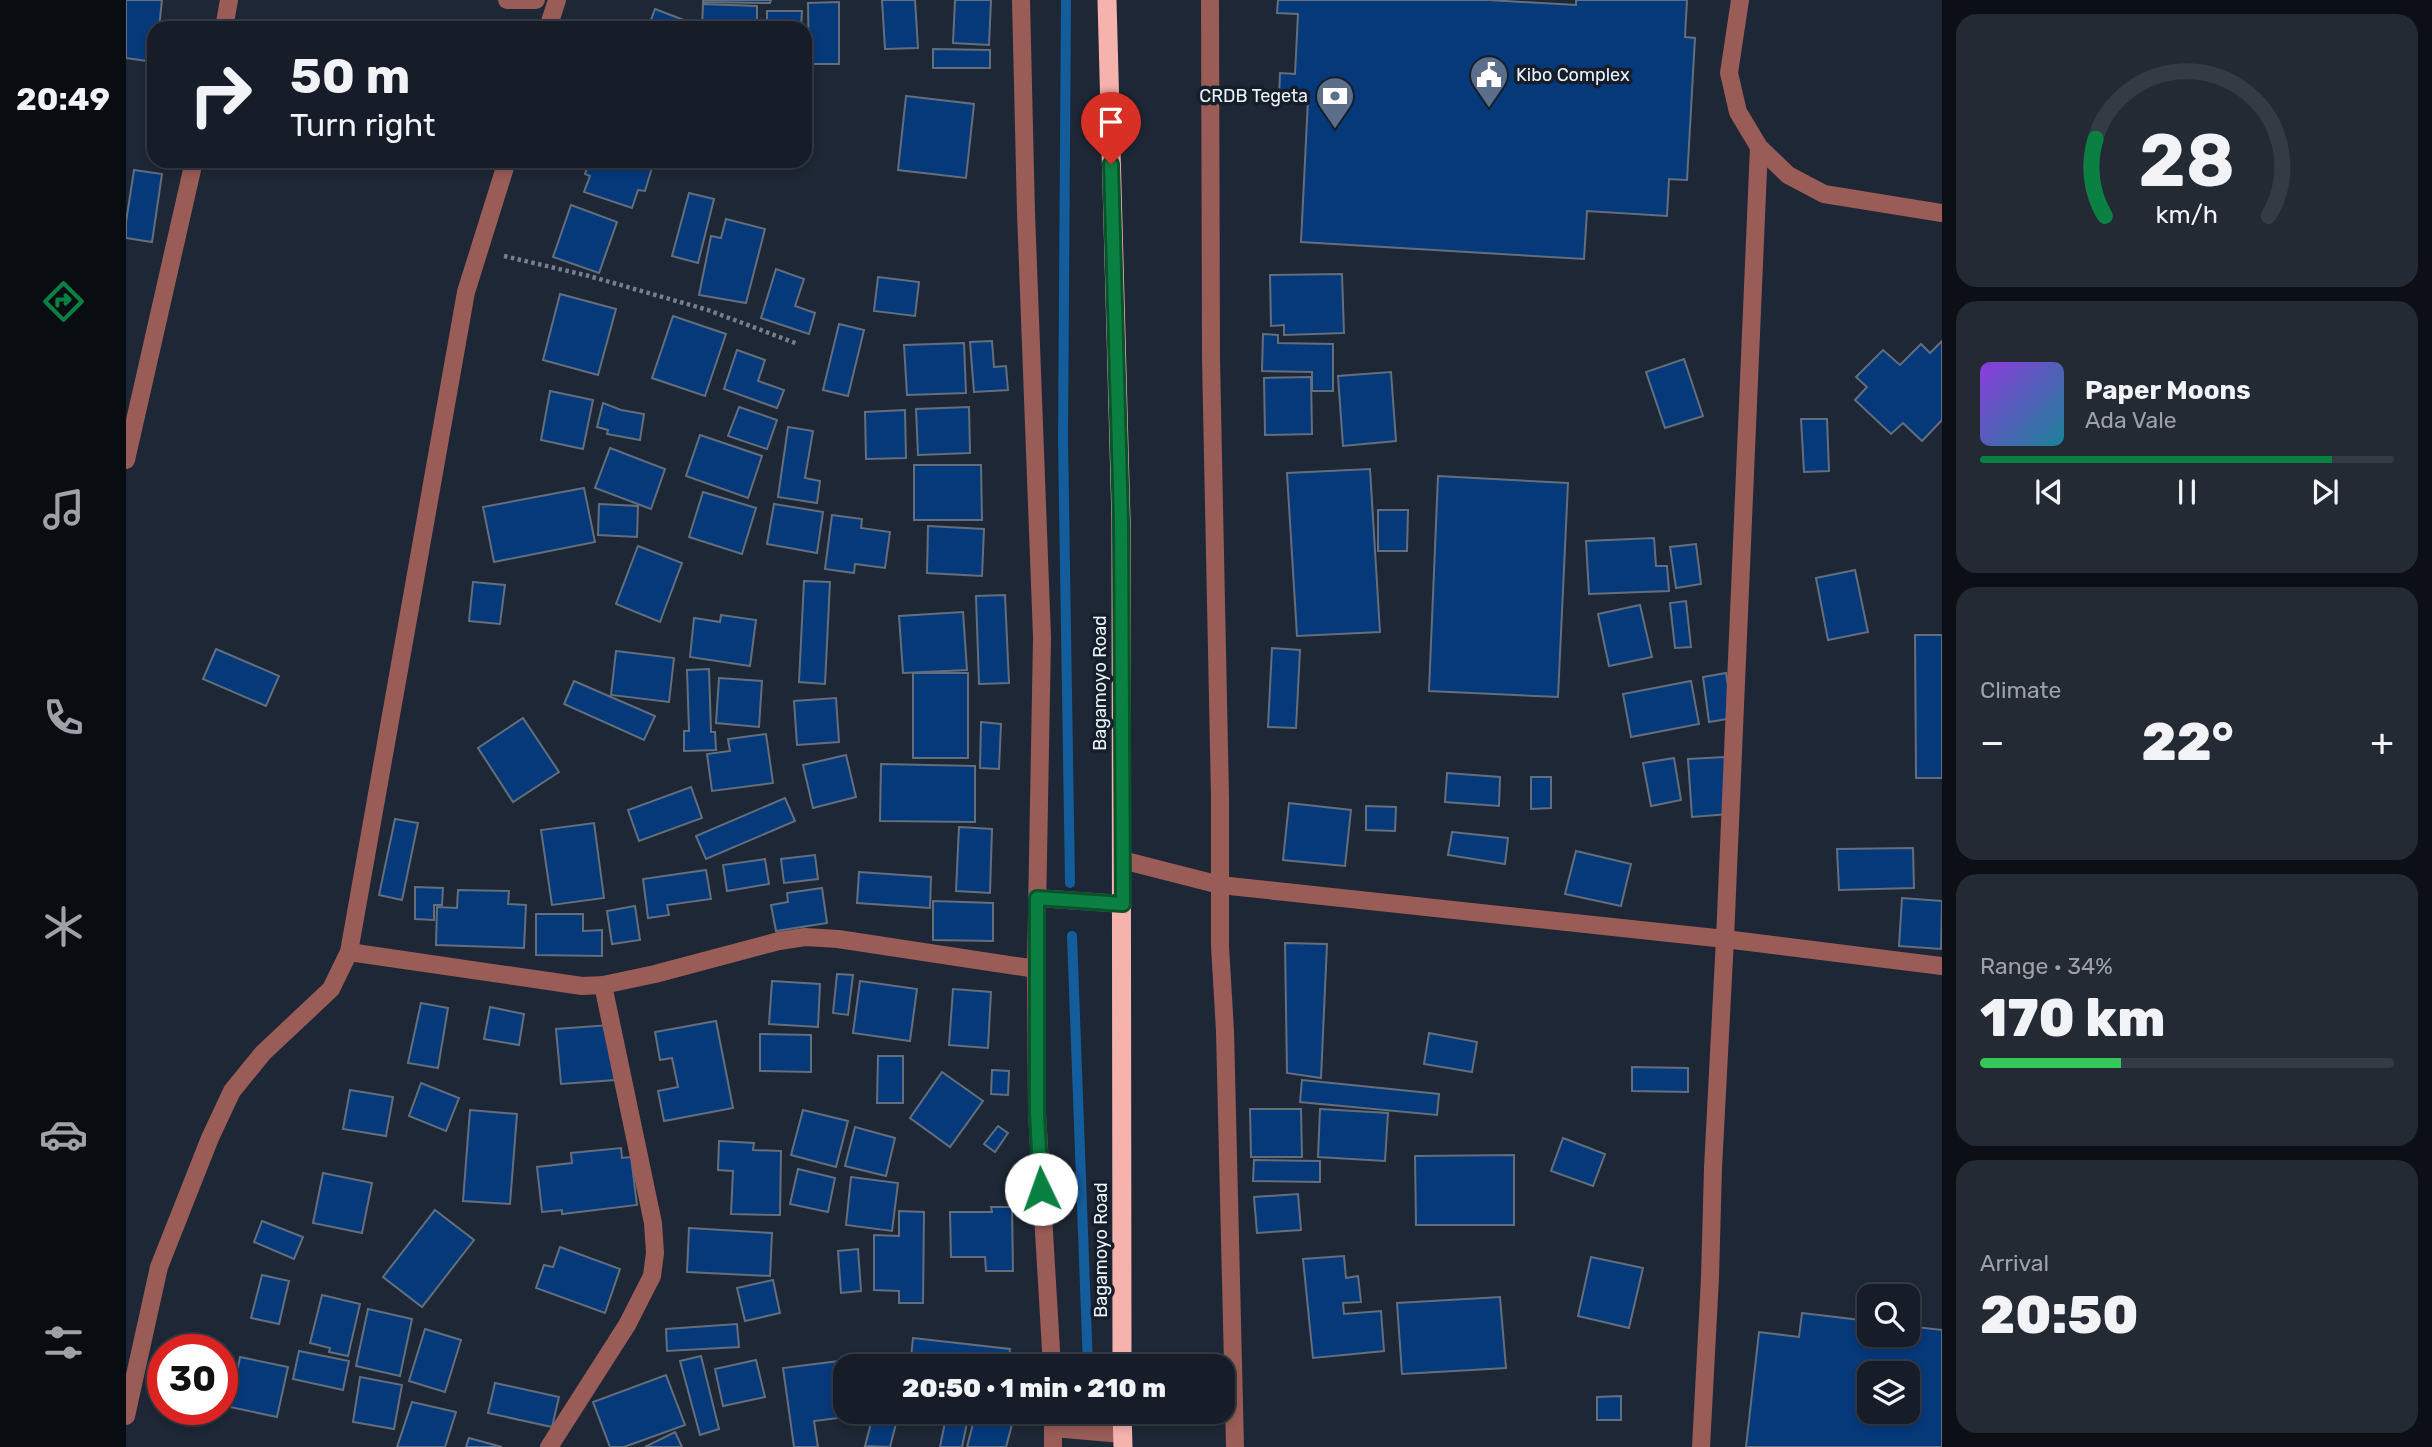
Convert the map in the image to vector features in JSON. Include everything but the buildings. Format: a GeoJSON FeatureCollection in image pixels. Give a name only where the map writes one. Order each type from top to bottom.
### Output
{"type":"FeatureCollection","features":[{"type":"Feature","properties":{"kind":"highway","name":"Bagamoyo Road"},"geometry":{"type":"LineString","coordinates":[[1107,0],[1121,521],[1122,1354]]}},
{"type":"Feature","properties":{"kind":"street"},"geometry":{"type":"LineString","coordinates":[[225,21],[229,0]]}},
{"type":"Feature","properties":{"kind":"street"},"geometry":{"type":"LineString","coordinates":[[507,0],[536,0]]}},
{"type":"Feature","properties":{"kind":"street"},"geometry":{"type":"LineString","coordinates":[[550,21],[557,0]]}},
{"type":"Feature","properties":{"kind":"street"},"geometry":{"type":"LineString","coordinates":[[1021,0],[1042,637],[1036,969],[1037,1113],[1051,1354]]}},
{"type":"Feature","properties":{"kind":"street"},"geometry":{"type":"LineString","coordinates":[[1210,0],[1211,359],[1217,589],[1220,946],[1225,1031],[1235,1447]]}},
{"type":"Feature","properties":{"kind":"street"},"geometry":{"type":"LineString","coordinates":[[1740,0],[1729,73],[1738,112],[1759,147],[1788,175],[1824,194],[1942,213]]}},
{"type":"Feature","properties":{"kind":"street"},"geometry":{"type":"LineString","coordinates":[[1701,1447],[1759,147]]}},
{"type":"Feature","properties":{"kind":"street"},"geometry":{"type":"LineString","coordinates":[[126,460],[192,168]]}},
{"type":"Feature","properties":{"kind":"street"},"geometry":{"type":"LineString","coordinates":[[126,1416],[159,1267],[210,1138],[232,1091],[263,1053],[331,989],[349,952],[466,292],[505,168]]}},
{"type":"Feature","properties":{"kind":"street"},"geometry":{"type":"LineString","coordinates":[[1122,860],[1220,886],[1725,939],[1942,966]]}},
{"type":"Feature","properties":{"kind":"street"},"geometry":{"type":"LineString","coordinates":[[1037,898],[1123,904]]}},
{"type":"Feature","properties":{"kind":"street"},"geometry":{"type":"LineString","coordinates":[[349,952],[557,983],[603,985],[779,941],[806,937],[838,939],[1036,969]]}},
{"type":"Feature","properties":{"kind":"street"},"geometry":{"type":"LineString","coordinates":[[549,1447],[627,1325],[652,1276],[653,1223],[603,985]]}},
{"type":"Feature","properties":{"kind":"street"},"geometry":{"type":"LineString","coordinates":[[1053,1424],[1053,1447]]}},
{"type":"Feature","properties":{"kind":"street"},"geometry":{"type":"LineString","coordinates":[[1066,1424],[1123,1441]]}},
{"type":"Feature","properties":{"kind":"path"},"geometry":{"type":"LineString","coordinates":[[479,250],[589,276],[684,303],[799,344]]}},
{"type":"Feature","properties":{"kind":"waterway"},"geometry":{"type":"LineString","coordinates":[[1066,0],[1063,440],[1070,883]]}},
{"type":"Feature","properties":{"kind":"waterway"},"geometry":{"type":"LineString","coordinates":[[1072,936],[1088,1354]]}},
{"type":"Feature","properties":{"kind":"place","name":"Kibo Complex"},"geometry":{"type":"Point","coordinates":[1489,109]}},
{"type":"Feature","properties":{"kind":"place","name":"CRDB Tegeta"},"geometry":{"type":"Point","coordinates":[1335,130]}},
{"type":"Feature","properties":{"kind":"route"},"geometry":{"type":"LineString","coordinates":[[1041,1189],[1037,1113],[1037,898],[1123,904],[1121,521],[1111,164]]}}]}
